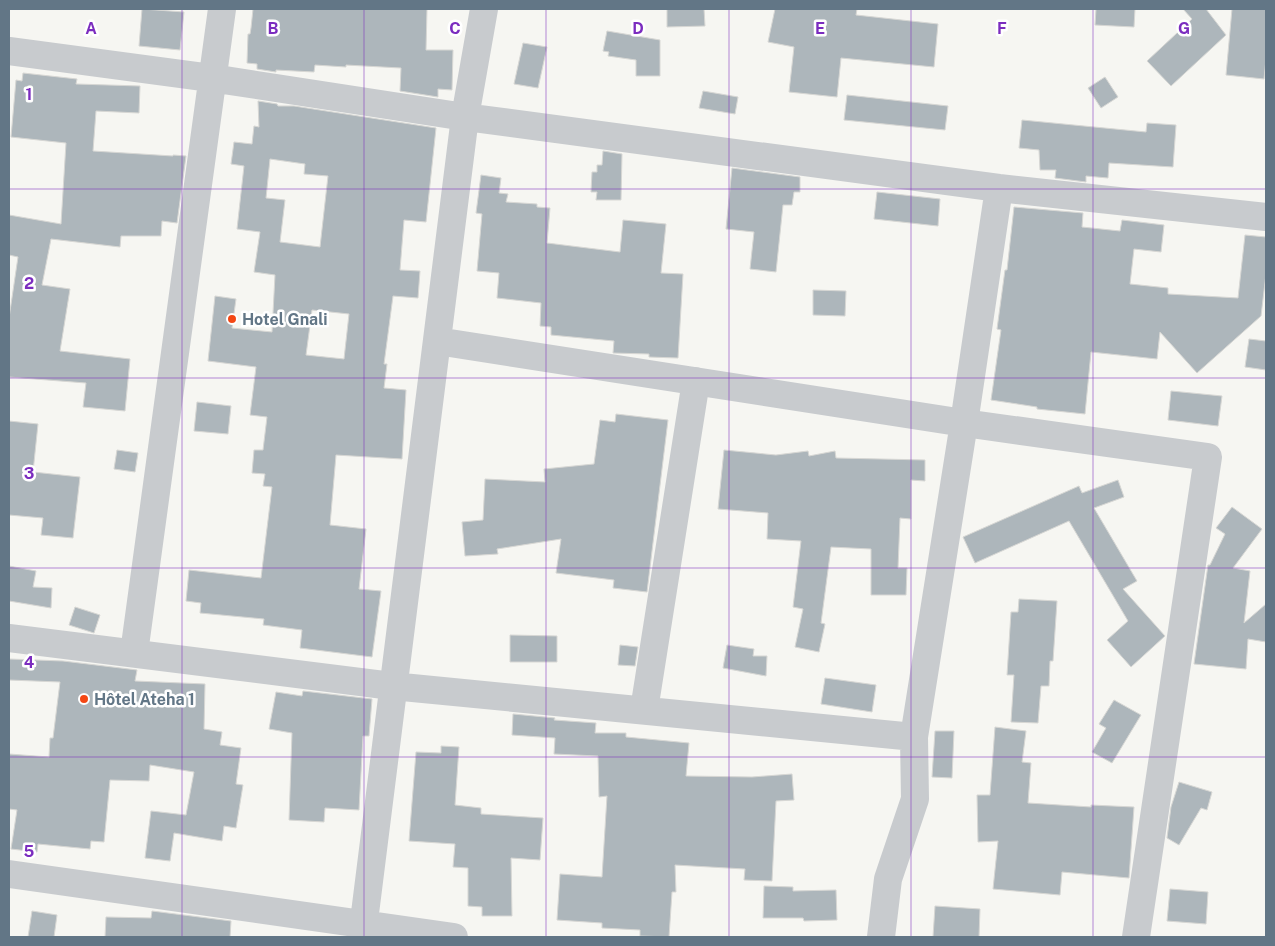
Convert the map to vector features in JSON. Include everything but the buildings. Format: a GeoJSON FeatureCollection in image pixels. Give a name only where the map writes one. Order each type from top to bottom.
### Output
{"type":"FeatureCollection","features":[{"type":"Feature","properties":{"kind":"street"},"geometry":{"type":"LineString","coordinates":[[134,653],[211,78],[222,9]]}},
{"type":"Feature","properties":{"kind":"street"},"geometry":{"type":"LineString","coordinates":[[363,931],[392,686],[465,117],[484,9]]}},
{"type":"Feature","properties":{"kind":"street"},"geometry":{"type":"LineString","coordinates":[[9,51],[211,78],[465,117],[999,188],[1266,217]]}},
{"type":"Feature","properties":{"kind":"street"},"geometry":{"type":"LineString","coordinates":[[881,937],[888,879],[915,799],[914,737],[964,424],[999,188]]}},
{"type":"Feature","properties":{"kind":"street"},"geometry":{"type":"LineString","coordinates":[[437,341],[964,424],[1208,457],[1136,937]]}},
{"type":"Feature","properties":{"kind":"street"},"geometry":{"type":"LineString","coordinates":[[644,710],[696,381]]}},
{"type":"Feature","properties":{"kind":"street"},"geometry":{"type":"LineString","coordinates":[[9,638],[392,686],[914,737]]}},
{"type":"Feature","properties":{"kind":"street"},"geometry":{"type":"LineString","coordinates":[[9,874],[363,931],[454,937]]}},
{"type":"Feature","properties":{"kind":"place","name":"Hotel Gnali"},"geometry":{"type":"Point","coordinates":[232,319]}},
{"type":"Feature","properties":{"kind":"place","name":"Hôtel Ateha 1"},"geometry":{"type":"Point","coordinates":[84,699]}}]}
